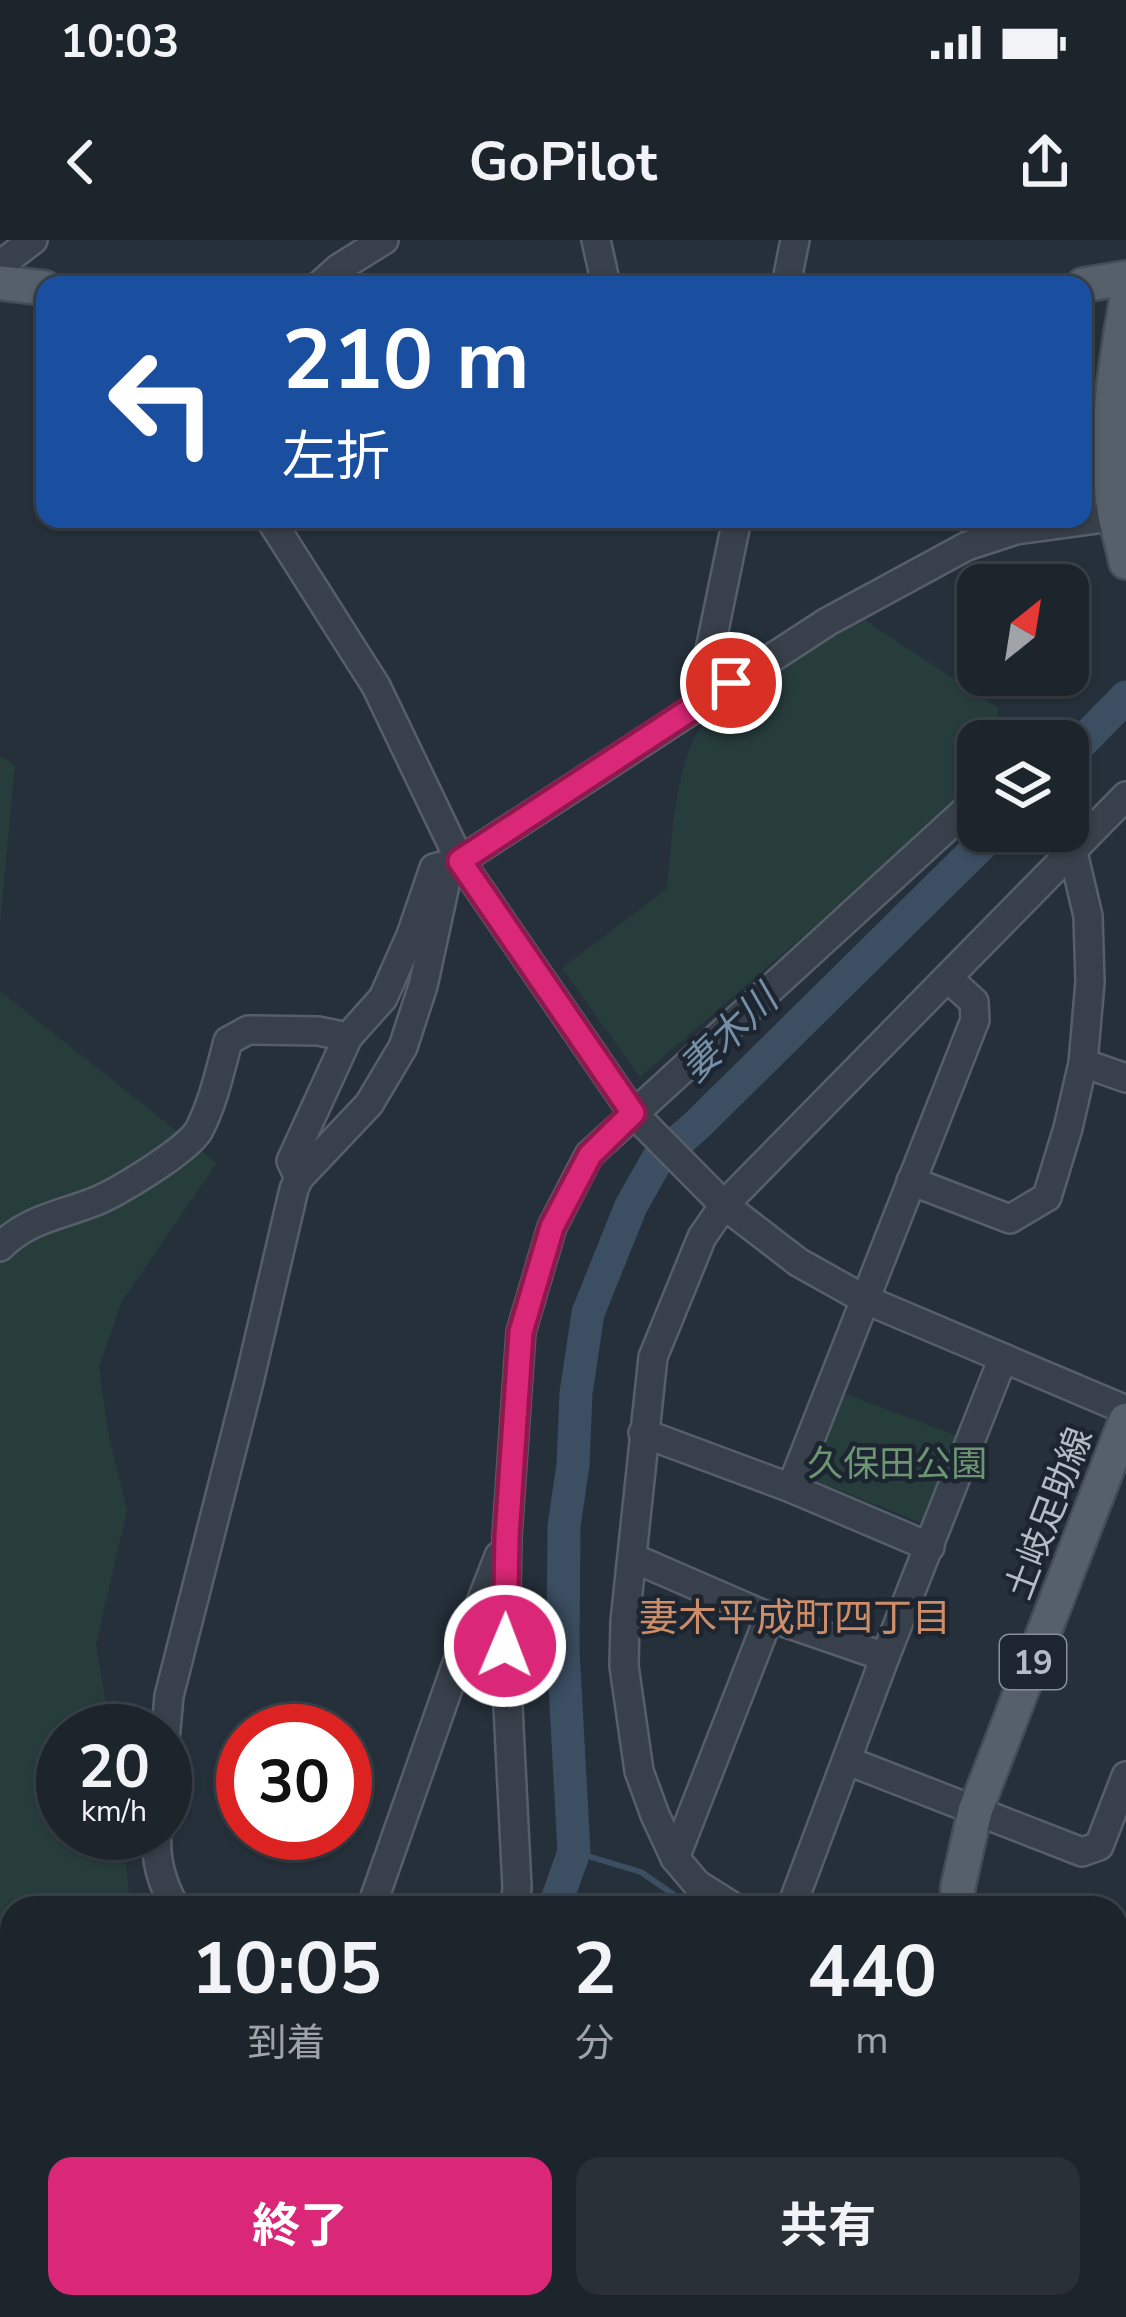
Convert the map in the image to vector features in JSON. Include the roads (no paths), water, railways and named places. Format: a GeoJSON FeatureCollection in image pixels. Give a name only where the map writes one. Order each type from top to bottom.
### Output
{"type":"FeatureCollection","features":[{"type":"Feature","properties":{"kind":"main road"},"geometry":{"type":"LineString","coordinates":[[1092,284],[1126,278]]}},
{"type":"Feature","properties":{"kind":"main road"},"geometry":{"type":"LineString","coordinates":[[0,283],[36,287]]}},
{"type":"Feature","properties":{"kind":"main road"},"geometry":{"type":"LineString","coordinates":[[1122,530],[1111,443],[1113,379],[1126,304]]}},
{"type":"Feature","properties":{"kind":"main road","name":"土岐足助線"},"geometry":{"type":"LineString","coordinates":[[958,1896],[975,1811],[1126,1420]]}},
{"type":"Feature","properties":{"kind":"street"},"geometry":{"type":"LineString","coordinates":[[0,273],[8,259],[33,240]]}},
{"type":"Feature","properties":{"kind":"street"},"geometry":{"type":"LineString","coordinates":[[330,276],[384,240]]}},
{"type":"Feature","properties":{"kind":"street"},"geometry":{"type":"LineString","coordinates":[[596,240],[604,276]]}},
{"type":"Feature","properties":{"kind":"street"},"geometry":{"type":"LineString","coordinates":[[787,276],[795,240]]}},
{"type":"Feature","properties":{"kind":"street"},"geometry":{"type":"LineString","coordinates":[[276,528],[376,686],[460,861],[633,1113],[724,1205],[799,1262],[864,1300],[1126,1410]]}},
{"type":"Feature","properties":{"kind":"street"},"geometry":{"type":"LineString","coordinates":[[699,703],[735,528]]}},
{"type":"Feature","properties":{"kind":"street"},"geometry":{"type":"LineString","coordinates":[[299,1178],[291,1161],[348,1037],[383,998],[434,868],[460,861],[827,622],[967,546],[1016,530],[1122,530]]}},
{"type":"Feature","properties":{"kind":"street"},"geometry":{"type":"LineString","coordinates":[[1089,832],[1126,796]]}},
{"type":"Feature","properties":{"kind":"street"},"geometry":{"type":"LineString","coordinates":[[517,1896],[505,1646],[507,1536],[521,1332],[552,1227],[590,1155],[957,818]]}},
{"type":"Feature","properties":{"kind":"street"},"geometry":{"type":"LineString","coordinates":[[716,1896],[697,1884],[675,1858],[655,1815],[639,1771],[623,1666],[653,1358],[702,1237],[724,1205],[1068,852]]}},
{"type":"Feature","properties":{"kind":"street"},"geometry":{"type":"LineString","coordinates":[[911,1181],[1010,1219],[1047,1196],[1083,1064],[1090,982],[1088,916],[1073,852]]}},
{"type":"Feature","properties":{"kind":"street"},"geometry":{"type":"LineString","coordinates":[[168,1704],[294,1189],[299,1178],[370,1104],[403,1047],[423,986],[443,890],[460,861]]}},
{"type":"Feature","properties":{"kind":"street"},"geometry":{"type":"LineString","coordinates":[[791,1488],[975,1020],[974,1003],[949,978]]}},
{"type":"Feature","properties":{"kind":"street"},"geometry":{"type":"LineString","coordinates":[[0,1247],[36,1220],[95,1202],[124,1187],[196,1136],[210,1106],[228,1041],[248,1030],[318,1030],[348,1037]]}},
{"type":"Feature","properties":{"kind":"street"},"geometry":{"type":"LineString","coordinates":[[1083,1064],[1126,1078]]}},
{"type":"Feature","properties":{"kind":"street"},"geometry":{"type":"LineString","coordinates":[[796,1896],[1003,1358]]}},
{"type":"Feature","properties":{"kind":"street"},"geometry":{"type":"LineString","coordinates":[[643,1433],[930,1546]]}},
{"type":"Feature","properties":{"kind":"street"},"geometry":{"type":"LineString","coordinates":[[375,1896],[507,1536]]}},
{"type":"Feature","properties":{"kind":"street"},"geometry":{"type":"LineString","coordinates":[[633,1558],[769,1617],[885,1657]]}},
{"type":"Feature","properties":{"kind":"street"},"geometry":{"type":"LineString","coordinates":[[675,1858],[769,1617]]}},
{"type":"Feature","properties":{"kind":"street"},"geometry":{"type":"LineString","coordinates":[[848,1761],[1082,1852],[1100,1846],[1126,1776]]}},
{"type":"Feature","properties":{"kind":"street"},"geometry":{"type":"LineString","coordinates":[[157,1860],[170,1896]]}},
{"type":"Feature","properties":{"kind":"waterway","name":"妻木川"},"geometry":{"type":"LineString","coordinates":[[1089,735],[1126,697]]}},
{"type":"Feature","properties":{"kind":"waterway","name":"妻木川"},"geometry":{"type":"LineString","coordinates":[[558,1896],[574,1852],[563,1649],[564,1526],[588,1313],[631,1206],[657,1160],[974,852]]}},
{"type":"Feature","properties":{"kind":"waterway"},"geometry":{"type":"LineString","coordinates":[[574,1852],[641,1872],[676,1896]]}},
{"type":"Feature","properties":{"kind":"district","name":"妻木平成町四丁目"},"geometry":{"type":"Point","coordinates":[795,1617]}},
{"type":"Feature","properties":{"kind":"park label","name":"久保田公園"},"geometry":{"type":"Point","coordinates":[897,1463]}}]}
